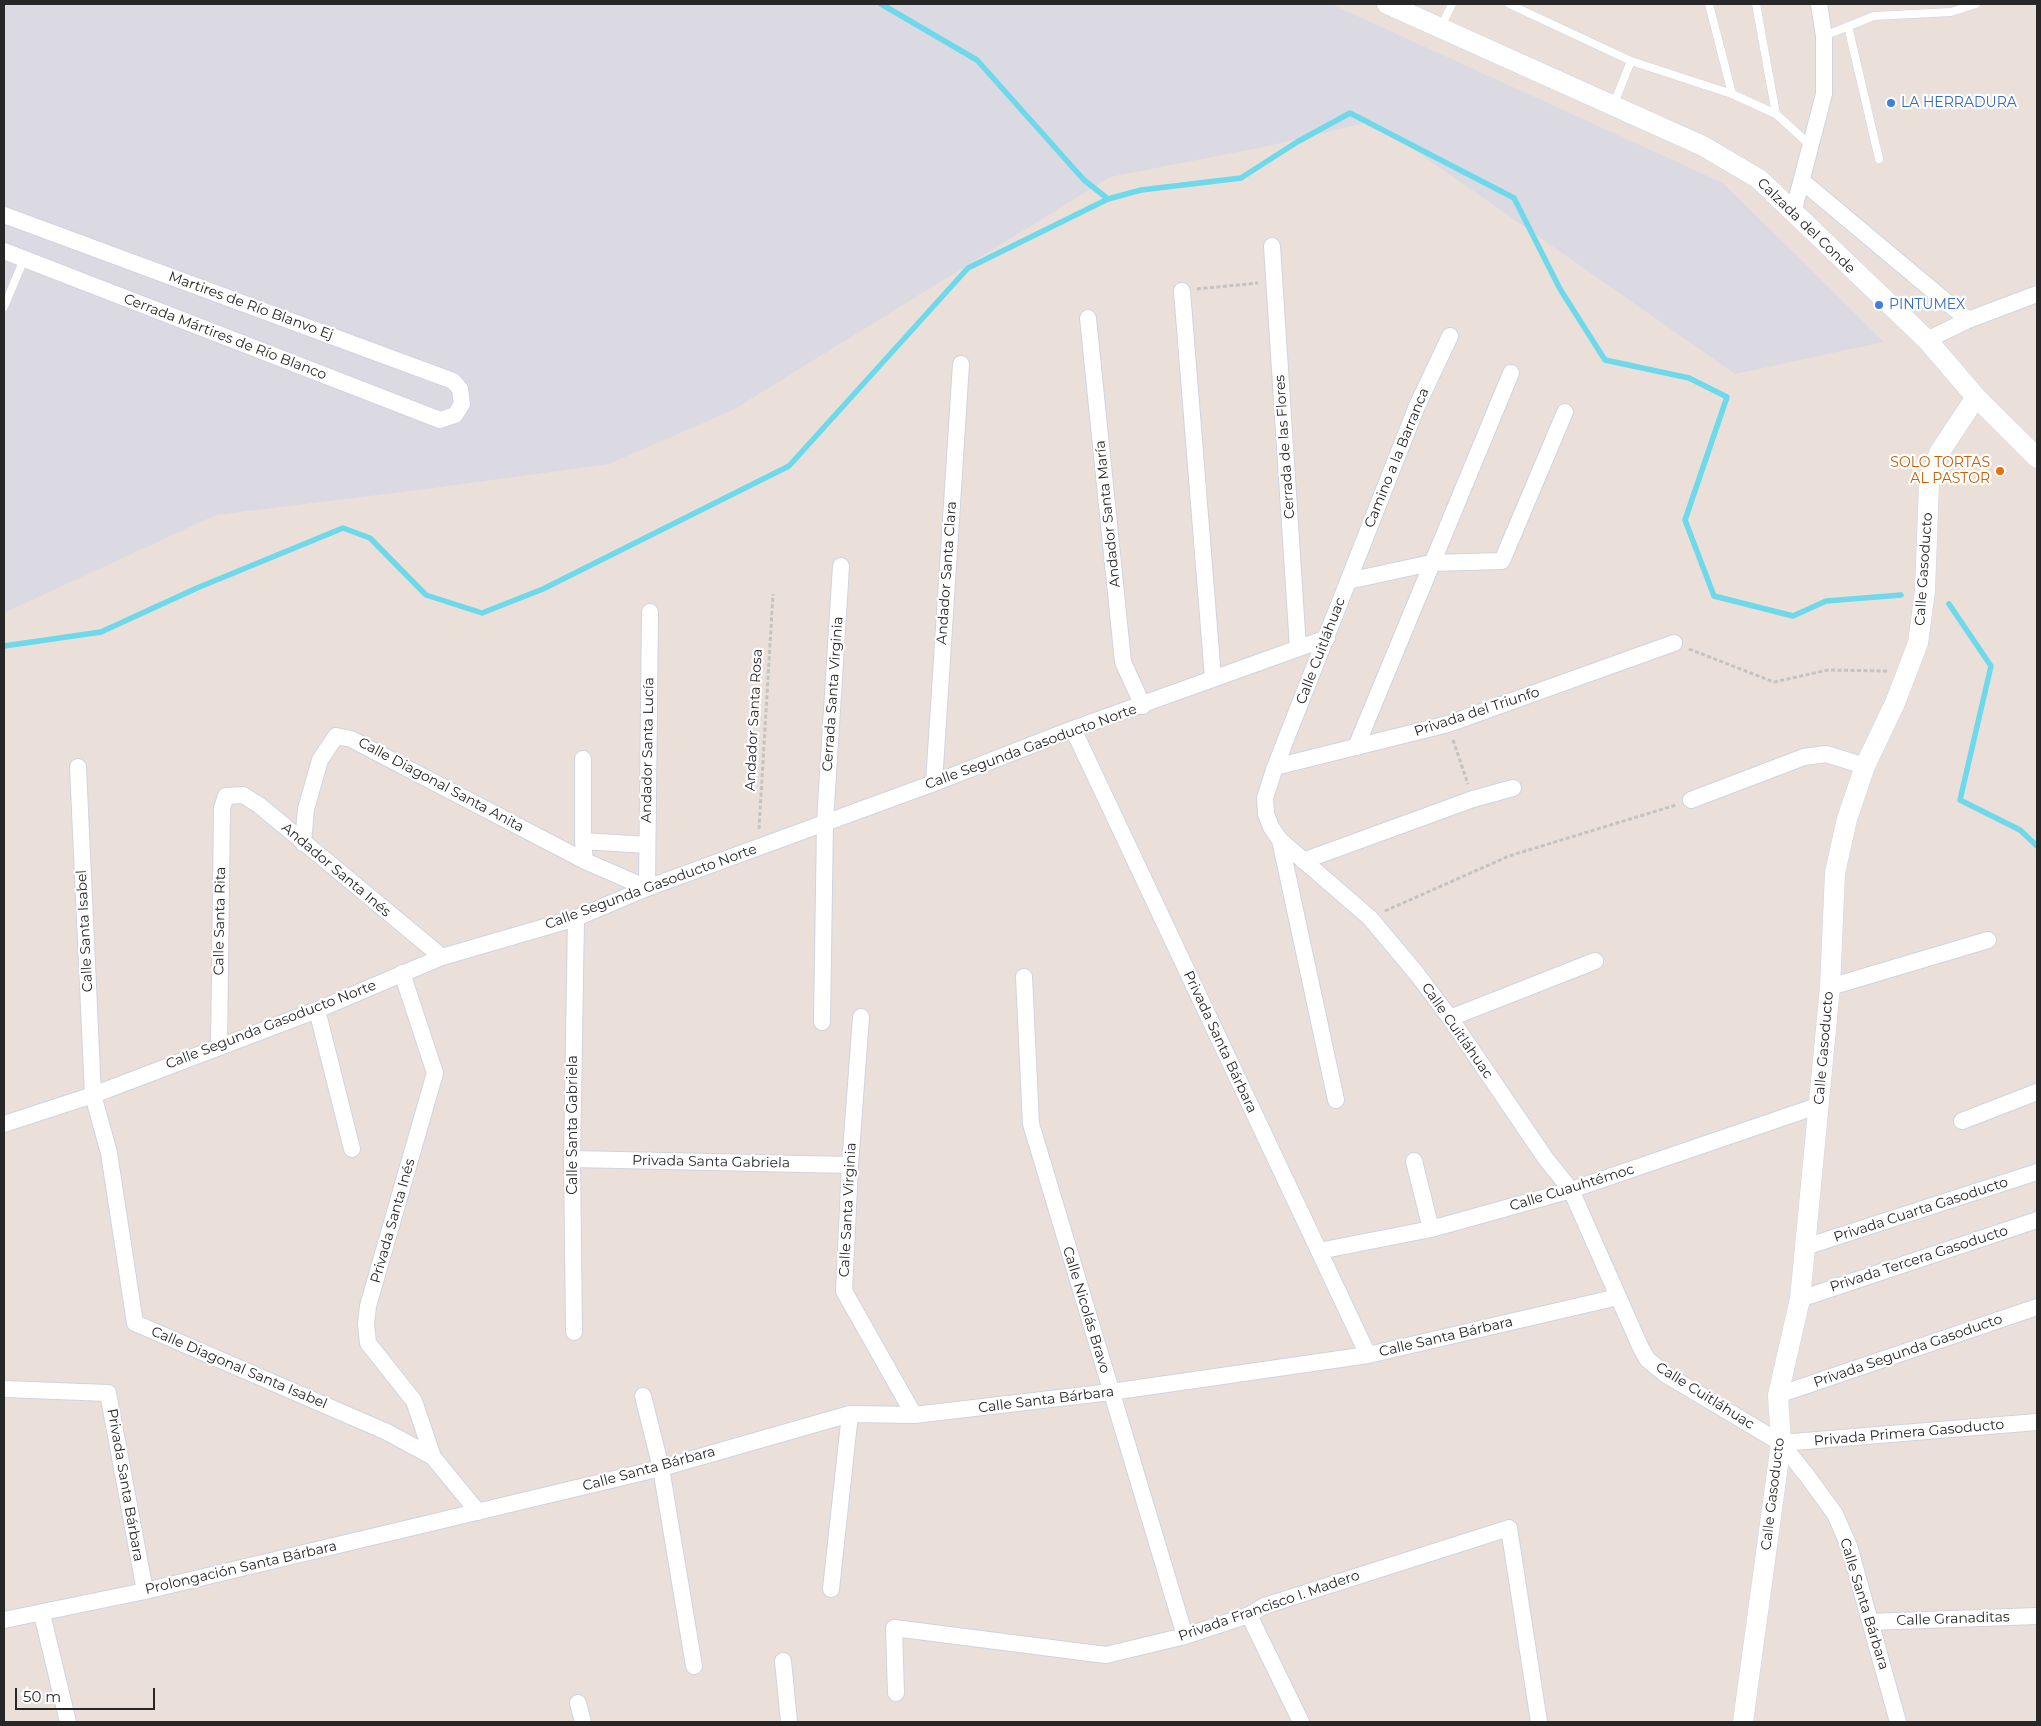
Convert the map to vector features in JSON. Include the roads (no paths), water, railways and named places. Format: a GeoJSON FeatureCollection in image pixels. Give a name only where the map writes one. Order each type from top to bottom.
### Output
{"type":"FeatureCollection","features":[{"type":"Feature","properties":{"kind":"street","name":"Calzada del Conde"},"geometry":{"type":"LineString","coordinates":[[1387,4],[1703,146],[1760,179],[1793,213],[1927,340],[1976,397],[2037,458]]}},
{"type":"Feature","properties":{"kind":"street"},"geometry":{"type":"LineString","coordinates":[[1793,213],[1824,94],[1824,36],[1819,4]]}},
{"type":"Feature","properties":{"kind":"street"},"geometry":{"type":"LineString","coordinates":[[1802,180],[1968,320]]}},
{"type":"Feature","properties":{"kind":"street","name":"Martires de Río Blanvo Ej"},"geometry":{"type":"LineString","coordinates":[[4,215],[453,381],[460,389],[462,404],[455,414],[446,419]]}},
{"type":"Feature","properties":{"kind":"street","name":"Cerrada de las Flores"},"geometry":{"type":"LineString","coordinates":[[1272,246],[1298,648]]}},
{"type":"Feature","properties":{"kind":"street","name":"Cerrada Mártires de Río Blanco"},"geometry":{"type":"LineString","coordinates":[[4,251],[440,420],[446,419]]}},
{"type":"Feature","properties":{"kind":"street"},"geometry":{"type":"LineString","coordinates":[[1182,291],[1213,678]]}},
{"type":"Feature","properties":{"kind":"street"},"geometry":{"type":"LineString","coordinates":[[1927,340],[1968,320],[2037,294]]}},
{"type":"Feature","properties":{"kind":"street","name":"Andador Santa María"},"geometry":{"type":"LineString","coordinates":[[1088,318],[1123,662],[1143,706]]}},
{"type":"Feature","properties":{"kind":"street","name":"Camino a la Barranca"},"geometry":{"type":"LineString","coordinates":[[1348,582],[1417,406],[1450,336]]}},
{"type":"Feature","properties":{"kind":"street","name":"Andador Santa Clara"},"geometry":{"type":"LineString","coordinates":[[934,783],[960,364]]}},
{"type":"Feature","properties":{"kind":"street"},"geometry":{"type":"LineString","coordinates":[[1356,747],[1511,373]]}},
{"type":"Feature","properties":{"kind":"street","name":"Calle Gasoducto"},"geometry":{"type":"LineString","coordinates":[[1743,1722],[1781,1444],[1778,1395],[1800,1299],[1830,987],[1835,873],[1847,819],[1865,766],[1908,672],[1918,643],[1925,591],[1928,484],[1939,453],[1976,397]]}},
{"type":"Feature","properties":{"kind":"street"},"geometry":{"type":"LineString","coordinates":[[1348,582],[1431,563],[1502,561],[1565,412]]}},
{"type":"Feature","properties":{"kind":"street","name":"Cerrada Santa Virginia"},"geometry":{"type":"LineString","coordinates":[[825,822],[841,566]]}},
{"type":"Feature","properties":{"kind":"street","name":"Calle Cuitláhuac"},"geometry":{"type":"LineString","coordinates":[[1348,582],[1275,767],[1265,798],[1266,814],[1271,827],[1280,840],[1370,918],[1450,1018],[1546,1159],[1571,1190],[1618,1297],[1648,1358],[1665,1374],[1781,1444]]}},
{"type":"Feature","properties":{"kind":"street","name":"Andador Santa Lucía"},"geometry":{"type":"LineString","coordinates":[[647,888],[650,612]]}},
{"type":"Feature","properties":{"kind":"street","name":"Calle Segunda Gasoducto Norte"},"geometry":{"type":"LineString","coordinates":[[4,1124],[93,1094],[317,1010],[442,957],[576,918],[647,888],[934,783],[1073,729],[1143,706],[1213,678],[1327,638]]}},
{"type":"Feature","properties":{"kind":"street","name":"Privada del Triunfo"},"geometry":{"type":"LineString","coordinates":[[1275,767],[1448,724],[1674,643]]}},
{"type":"Feature","properties":{"kind":"street","name":"Privada Santa Bárbara"},"geometry":{"type":"LineString","coordinates":[[1073,729],[1368,1355]]}},
{"type":"Feature","properties":{"kind":"street","name":"Calle Diagonal Santa Anita"},"geometry":{"type":"LineString","coordinates":[[303,843],[306,809],[320,760],[336,736],[351,739],[585,861],[647,888]]}},
{"type":"Feature","properties":{"kind":"street"},"geometry":{"type":"LineString","coordinates":[[1691,800],[1804,757],[1826,754],[1865,766]]}},
{"type":"Feature","properties":{"kind":"street"},"geometry":{"type":"LineString","coordinates":[[583,759],[583,841],[585,861]]}},
{"type":"Feature","properties":{"kind":"street","name":"Calle Santa Isabel"},"geometry":{"type":"LineString","coordinates":[[78,767],[93,1094]]}},
{"type":"Feature","properties":{"kind":"street"},"geometry":{"type":"LineString","coordinates":[[1303,861],[1473,799],[1513,788]]}},
{"type":"Feature","properties":{"kind":"street","name":"Andador Santa Inés"},"geometry":{"type":"LineString","coordinates":[[226,796],[243,795],[259,805],[442,957]]}},
{"type":"Feature","properties":{"kind":"street","name":"Calle Santa Rita"},"geometry":{"type":"LineString","coordinates":[[219,1047],[222,808],[226,796]]}},
{"type":"Feature","properties":{"kind":"street"},"geometry":{"type":"LineString","coordinates":[[822,1022],[825,822]]}},
{"type":"Feature","properties":{"kind":"street"},"geometry":{"type":"LineString","coordinates":[[1280,840],[1336,1100]]}},
{"type":"Feature","properties":{"kind":"street"},"geometry":{"type":"LineString","coordinates":[[583,841],[648,845]]}},
{"type":"Feature","properties":{"kind":"street","name":"Calle Santa Gabriela"},"geometry":{"type":"LineString","coordinates":[[574,1332],[572,1159],[576,918]]}},
{"type":"Feature","properties":{"kind":"street"},"geometry":{"type":"LineString","coordinates":[[1830,987],[1988,940]]}},
{"type":"Feature","properties":{"kind":"street"},"geometry":{"type":"LineString","coordinates":[[1450,1018],[1595,961]]}},
{"type":"Feature","properties":{"kind":"street","name":"Privada Santa Inés"},"geometry":{"type":"LineString","coordinates":[[402,973],[435,1073],[368,1306],[366,1324],[368,1343],[414,1401],[433,1457]]}},
{"type":"Feature","properties":{"kind":"street","name":"Calle Nicolás Bravo"},"geometry":{"type":"LineString","coordinates":[[1024,978],[1030,1124],[1186,1636]]}},
{"type":"Feature","properties":{"kind":"street"},"geometry":{"type":"LineString","coordinates":[[317,1010],[352,1148]]}},
{"type":"Feature","properties":{"kind":"street","name":"Calle Santa Virginia"},"geometry":{"type":"LineString","coordinates":[[861,1017],[850,1164],[844,1291],[914,1415]]}},
{"type":"Feature","properties":{"kind":"street"},"geometry":{"type":"LineString","coordinates":[[1962,1121],[2037,1092]]}},
{"type":"Feature","properties":{"kind":"street","name":"Calle Diagonal Santa Isabel"},"geometry":{"type":"LineString","coordinates":[[93,1094],[109,1153],[135,1323],[387,1432],[433,1457],[478,1512]]}},
{"type":"Feature","properties":{"kind":"street","name":"Calle Cuauhtémoc"},"geometry":{"type":"LineString","coordinates":[[1319,1251],[1431,1229],[1571,1190],[1820,1105]]}},
{"type":"Feature","properties":{"kind":"street","name":"Privada Santa Gabriela"},"geometry":{"type":"LineString","coordinates":[[572,1159],[850,1164]]}},
{"type":"Feature","properties":{"kind":"street"},"geometry":{"type":"LineString","coordinates":[[1414,1161],[1431,1229]]}},
{"type":"Feature","properties":{"kind":"street","name":"Privada Cuarta Gasoducto"},"geometry":{"type":"LineString","coordinates":[[1804,1247],[2037,1172]]}},
{"type":"Feature","properties":{"kind":"street","name":"Privada Tercera Gasoducto"},"geometry":{"type":"LineString","coordinates":[[1800,1299],[2037,1220]]}},
{"type":"Feature","properties":{"kind":"street","name":"Calle Santa Bárbara"},"geometry":{"type":"LineString","coordinates":[[478,1512],[661,1468],[850,1414],[914,1415],[1111,1392],[1368,1355],[1618,1297]]}},
{"type":"Feature","properties":{"kind":"street","name":"Privada Segunda Gasoducto"},"geometry":{"type":"LineString","coordinates":[[1778,1395],[2037,1307]]}},
{"type":"Feature","properties":{"kind":"street","name":"Privada Santa Bárbara"},"geometry":{"type":"LineString","coordinates":[[4,1389],[108,1393],[145,1591]]}},
{"type":"Feature","properties":{"kind":"street"},"geometry":{"type":"LineString","coordinates":[[643,1396],[661,1468],[694,1666]]}},
{"type":"Feature","properties":{"kind":"street"},"geometry":{"type":"LineString","coordinates":[[831,1589],[850,1414]]}},
{"type":"Feature","properties":{"kind":"street","name":"Privada Primera Gasoducto"},"geometry":{"type":"LineString","coordinates":[[1781,1444],[2037,1422]]}},
{"type":"Feature","properties":{"kind":"street","name":"Calle Santa Bárbara"},"geometry":{"type":"LineString","coordinates":[[1781,1444],[1835,1514],[1849,1546],[1898,1722]]}},
{"type":"Feature","properties":{"kind":"street","name":"Prolongación Santa Bárbara"},"geometry":{"type":"LineString","coordinates":[[4,1620],[42,1614],[145,1591],[478,1512]]}},
{"type":"Feature","properties":{"kind":"street","name":"Privada Francisco I. Madero"},"geometry":{"type":"LineString","coordinates":[[896,1693],[894,1628],[1106,1655],[1186,1636],[1249,1615],[1264,1606],[1509,1528],[1540,1722]]}},
{"type":"Feature","properties":{"kind":"street"},"geometry":{"type":"LineString","coordinates":[[42,1614],[68,1722]]}},
{"type":"Feature","properties":{"kind":"street"},"geometry":{"type":"LineString","coordinates":[[1249,1615],[1301,1722]]}},
{"type":"Feature","properties":{"kind":"street","name":"Calle Granaditas"},"geometry":{"type":"LineString","coordinates":[[1870,1622],[2037,1616]]}},
{"type":"Feature","properties":{"kind":"street"},"geometry":{"type":"LineString","coordinates":[[784,1661],[789,1722]]}},
{"type":"Feature","properties":{"kind":"street"},"geometry":{"type":"LineString","coordinates":[[578,1703],[583,1722]]}},
{"type":"Feature","properties":{"kind":"lane"},"geometry":{"type":"LineString","coordinates":[[1440,28],[1452,4]]}},
{"type":"Feature","properties":{"kind":"lane"},"geometry":{"type":"LineString","coordinates":[[1509,4],[1631,61],[1732,94],[1776,114],[1811,146]]}},
{"type":"Feature","properties":{"kind":"lane"},"geometry":{"type":"LineString","coordinates":[[1709,4],[1732,94]]}},
{"type":"Feature","properties":{"kind":"lane"},"geometry":{"type":"LineString","coordinates":[[1756,4],[1776,114]]}},
{"type":"Feature","properties":{"kind":"lane"},"geometry":{"type":"LineString","coordinates":[[1824,36],[1874,16],[1951,12],[1976,4]]}},
{"type":"Feature","properties":{"kind":"lane"},"geometry":{"type":"LineString","coordinates":[[1848,26],[1879,159]]}},
{"type":"Feature","properties":{"kind":"lane"},"geometry":{"type":"LineString","coordinates":[[1613,106],[1631,61]]}},
{"type":"Feature","properties":{"kind":"lane"},"geometry":{"type":"LineString","coordinates":[[4,307],[24,259]]}},
{"type":"Feature","properties":{"kind":"waterway"},"geometry":{"type":"LineString","coordinates":[[881,4],[977,60],[1084,180],[1108,199]]}},
{"type":"Feature","properties":{"kind":"waterway"},"geometry":{"type":"LineString","coordinates":[[4,646],[101,632],[197,588],[343,528],[370,538],[426,595],[482,613],[543,589],[789,466],[968,268],[1108,199],[1141,190],[1241,178],[1297,142],[1350,113],[1514,198],[1560,289],[1605,360],[1689,378],[1727,397],[1685,520],[1714,596],[1793,616],[1826,601],[1901,595]]}},
{"type":"Feature","properties":{"kind":"waterway"},"geometry":{"type":"LineString","coordinates":[[1949,604],[1991,666],[1960,800],[2020,830],[2037,846]]}},
{"type":"Feature","properties":{"kind":"place","name":"LA HERRADURA"},"geometry":{"type":"Point","coordinates":[1891,103]}},
{"type":"Feature","properties":{"kind":"place","name":"PINTUMEX"},"geometry":{"type":"Point","coordinates":[1879,305]}},
{"type":"Feature","properties":{"kind":"place","name":"SOLO TORTAS AL PASTOR"},"geometry":{"type":"Point","coordinates":[2000,471]}}]}
